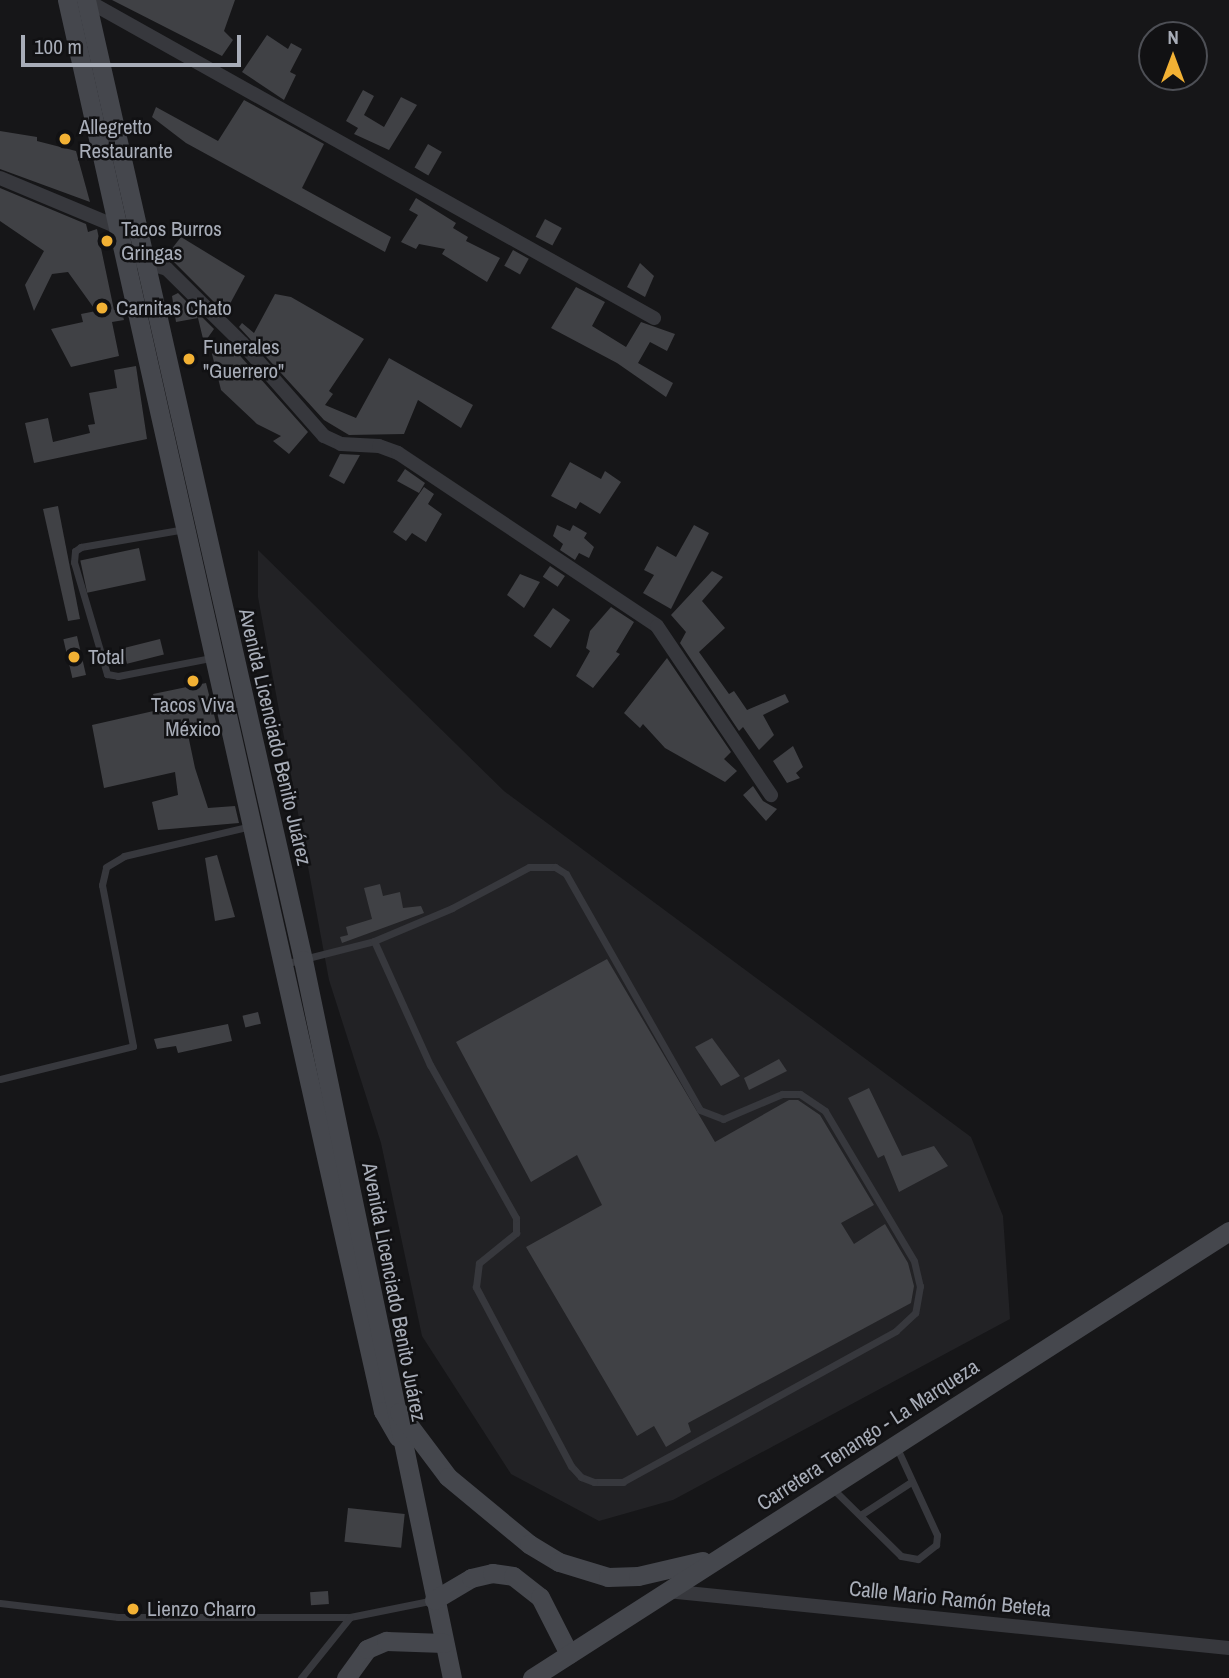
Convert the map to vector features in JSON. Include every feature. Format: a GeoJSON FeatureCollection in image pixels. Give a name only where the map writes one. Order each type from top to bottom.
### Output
{"type":"FeatureCollection","features":[{"type":"Feature","properties":{"kind":"main road","name":"Avenida Licenciado Benito Juárez"},"geometry":{"type":"LineString","coordinates":[[66,0],[118,226],[133,260]]}},
{"type":"Feature","properties":{"kind":"main road","name":"Avenida Licenciado Benito Juárez"},"geometry":{"type":"LineString","coordinates":[[86,0],[133,260],[195,527],[233,654],[303,960],[398,1411],[399,1438]]}},
{"type":"Feature","properties":{"kind":"main road","name":"Avenida Licenciado Benito Juárez"},"geometry":{"type":"LineString","coordinates":[[195,527],[213,658],[383,1411],[399,1438]]}},
{"type":"Feature","properties":{"kind":"main road","name":"Carretera Tenango - La Marqueza"},"geometry":{"type":"LineString","coordinates":[[532,1678],[1229,1231]]}},
{"type":"Feature","properties":{"kind":"main road"},"geometry":{"type":"LineString","coordinates":[[398,1411],[448,1476],[529,1544],[559,1562],[608,1577],[638,1576],[725,1554]]}},
{"type":"Feature","properties":{"kind":"main road"},"geometry":{"type":"LineString","coordinates":[[399,1438],[452,1678]]}},
{"type":"Feature","properties":{"kind":"main road"},"geometry":{"type":"LineString","coordinates":[[434,1600],[471,1578],[513,1576],[540,1597],[569,1654]]}},
{"type":"Feature","properties":{"kind":"main road"},"geometry":{"type":"LineString","coordinates":[[346,1678],[367,1649],[386,1641],[444,1643]]}},
{"type":"Feature","properties":{"kind":"street"},"geometry":{"type":"LineString","coordinates":[[86,0],[654,318]]}},
{"type":"Feature","properties":{"kind":"street"},"geometry":{"type":"LineString","coordinates":[[0,178],[118,226]]}},
{"type":"Feature","properties":{"kind":"street"},"geometry":{"type":"LineString","coordinates":[[133,260],[167,269],[242,343],[324,436],[341,444],[379,446],[398,453],[657,626],[771,794]]}},
{"type":"Feature","properties":{"kind":"street","name":"Calle Mario Ramón Beteta"},"geometry":{"type":"LineString","coordinates":[[667,1591],[1229,1648]]}},
{"type":"Feature","properties":{"kind":"lane"},"geometry":{"type":"LineString","coordinates":[[195,527],[81,547],[75,551],[74,562],[107,674],[118,676],[233,654]]}},
{"type":"Feature","properties":{"kind":"lane"},"geometry":{"type":"LineString","coordinates":[[0,1079],[133,1046],[103,885],[106,867],[124,856],[251,827]]}},
{"type":"Feature","properties":{"kind":"lane"},"geometry":{"type":"LineString","coordinates":[[283,964],[374,941],[443,912],[529,867],[555,867],[566,874],[700,1110],[723,1119],[782,1094],[800,1094],[825,1111],[914,1261],[920,1286],[915,1313],[896,1331],[623,1482],[602,1483],[581,1476],[571,1466],[476,1287],[479,1262],[516,1233],[516,1219],[430,1065],[374,941]]}},
{"type":"Feature","properties":{"kind":"lane"},"geometry":{"type":"LineString","coordinates":[[831,1486],[862,1514],[901,1556],[918,1559],[936,1545],[937,1535],[896,1445]]}},
{"type":"Feature","properties":{"kind":"lane"},"geometry":{"type":"LineString","coordinates":[[862,1514],[911,1482]]}},
{"type":"Feature","properties":{"kind":"lane"},"geometry":{"type":"LineString","coordinates":[[0,1603],[118,1616],[350,1616],[434,1600]]}},
{"type":"Feature","properties":{"kind":"lane"},"geometry":{"type":"LineString","coordinates":[[301,1678],[350,1616]]}},
{"type":"Feature","properties":{"kind":"shaded area"},"geometry":{"type":"Polygon","coordinates":[[[258,550],[504,791],[971,1137],[1003,1216],[1010,1319],[673,1500],[599,1521],[511,1474],[422,1336],[381,1143],[329,980],[258,597],[258,550]]]}},
{"type":"Feature","properties":{"kind":"building"},"geometry":{"type":"Polygon","coordinates":[[[112,0],[235,0],[224,31],[233,40],[222,56],[112,0]]]}},
{"type":"Feature","properties":{"kind":"building"},"geometry":{"type":"Polygon","coordinates":[[[267,35],[288,49],[291,43],[302,49],[290,72],[296,75],[284,100],[242,72],[267,35]]]}},
{"type":"Feature","properties":{"kind":"building"},"geometry":{"type":"Polygon","coordinates":[[[363,90],[374,96],[364,115],[384,127],[401,97],[417,105],[389,150],[354,134],[358,128],[346,121],[363,90]]]}},
{"type":"Feature","properties":{"kind":"building"},"geometry":{"type":"Polygon","coordinates":[[[244,100],[324,144],[302,188],[391,237],[385,252],[186,143],[152,117],[156,107],[218,141],[244,100]]]}},
{"type":"Feature","properties":{"kind":"building"},"geometry":{"type":"Polygon","coordinates":[[[0,131],[37,137],[37,141],[76,151],[90,202],[0,169],[0,131]]]}},
{"type":"Feature","properties":{"kind":"building"},"geometry":{"type":"Polygon","coordinates":[[[428,144],[442,152],[428,175],[414,167],[428,144]]]}},
{"type":"Feature","properties":{"kind":"building"},"geometry":{"type":"Polygon","coordinates":[[[0,188],[86,224],[88,232],[97,229],[114,310],[121,309],[124,320],[112,322],[119,356],[71,367],[51,329],[83,322],[81,314],[96,311],[68,272],[52,274],[34,311],[25,285],[44,251],[0,221],[0,188]]]}},
{"type":"Feature","properties":{"kind":"building"},"geometry":{"type":"Polygon","coordinates":[[[416,198],[456,223],[453,228],[468,237],[466,241],[500,258],[487,282],[442,254],[445,249],[419,244],[416,249],[401,242],[418,215],[409,210],[416,198]]]}},
{"type":"Feature","properties":{"kind":"building"},"geometry":{"type":"Polygon","coordinates":[[[545,219],[562,228],[552,246],[536,237],[545,219]]]}},
{"type":"Feature","properties":{"kind":"building"},"geometry":{"type":"Polygon","coordinates":[[[181,237],[245,276],[225,313],[167,255],[181,237]]]}},
{"type":"Feature","properties":{"kind":"building"},"geometry":{"type":"Polygon","coordinates":[[[513,250],[529,259],[520,274],[504,266],[513,250]]]}},
{"type":"Feature","properties":{"kind":"building"},"geometry":{"type":"Polygon","coordinates":[[[640,263],[654,276],[645,297],[627,287],[640,263]]]}},
{"type":"Feature","properties":{"kind":"building"},"geometry":{"type":"Polygon","coordinates":[[[576,287],[605,302],[592,326],[626,347],[641,322],[675,334],[667,351],[650,342],[638,363],[673,383],[666,397],[617,363],[551,328],[576,287]]]}},
{"type":"Feature","properties":{"kind":"building"},"geometry":{"type":"Polygon","coordinates":[[[178,293],[214,329],[204,343],[198,318],[176,322],[172,296],[178,293]]]}},
{"type":"Feature","properties":{"kind":"building"},"geometry":{"type":"Polygon","coordinates":[[[275,294],[291,297],[364,339],[329,391],[333,394],[325,405],[356,418],[389,358],[473,405],[461,428],[418,400],[404,434],[349,435],[324,420],[239,327],[242,323],[254,333],[275,294]]]}},
{"type":"Feature","properties":{"kind":"building"},"geometry":{"type":"Polygon","coordinates":[[[226,340],[308,432],[289,454],[273,441],[281,436],[257,424],[221,390],[212,354],[226,340]]]}},
{"type":"Feature","properties":{"kind":"building"},"geometry":{"type":"Polygon","coordinates":[[[136,366],[147,439],[34,463],[25,423],[48,418],[53,442],[90,433],[88,425],[95,424],[89,393],[117,388],[114,370],[136,366]]]}},
{"type":"Feature","properties":{"kind":"building"},"geometry":{"type":"Polygon","coordinates":[[[340,454],[360,455],[344,484],[329,476],[340,454]]]}},
{"type":"Feature","properties":{"kind":"building"},"geometry":{"type":"Polygon","coordinates":[[[570,462],[601,479],[605,471],[621,482],[600,514],[580,502],[576,509],[551,496],[570,462]]]}},
{"type":"Feature","properties":{"kind":"building"},"geometry":{"type":"Polygon","coordinates":[[[405,469],[425,483],[419,493],[397,481],[405,469]]]}},
{"type":"Feature","properties":{"kind":"building"},"geometry":{"type":"Polygon","coordinates":[[[424,487],[434,494],[428,504],[442,514],[426,542],[412,533],[406,541],[393,532],[424,487]]]}},
{"type":"Feature","properties":{"kind":"building"},"geometry":{"type":"Polygon","coordinates":[[[58,506],[80,619],[68,621],[43,509],[58,506]]]}},
{"type":"Feature","properties":{"kind":"building"},"geometry":{"type":"Polygon","coordinates":[[[557,525],[570,531],[573,525],[587,533],[584,538],[594,547],[589,558],[579,553],[575,560],[560,550],[563,544],[553,536],[557,525]]]}},
{"type":"Feature","properties":{"kind":"building"},"geometry":{"type":"Polygon","coordinates":[[[694,525],[709,533],[671,609],[643,593],[654,575],[644,570],[657,546],[676,557],[694,525]]]}},
{"type":"Feature","properties":{"kind":"building"},"geometry":{"type":"Polygon","coordinates":[[[139,548],[146,580],[87,593],[80,560],[139,548]]]}},
{"type":"Feature","properties":{"kind":"building"},"geometry":{"type":"Polygon","coordinates":[[[550,566],[565,576],[558,587],[543,577],[550,566]]]}},
{"type":"Feature","properties":{"kind":"building"},"geometry":{"type":"Polygon","coordinates":[[[712,571],[723,577],[702,601],[725,628],[699,652],[729,694],[734,691],[747,710],[785,694],[789,702],[763,715],[774,735],[759,750],[743,727],[739,731],[680,643],[686,632],[671,615],[712,571]]]}},
{"type":"Feature","properties":{"kind":"building"},"geometry":{"type":"Polygon","coordinates":[[[520,574],[540,582],[524,608],[507,595],[520,574]]]}},
{"type":"Feature","properties":{"kind":"building"},"geometry":{"type":"Polygon","coordinates":[[[611,607],[634,622],[616,652],[620,654],[593,688],[576,676],[590,651],[586,648],[590,631],[611,607]]]}},
{"type":"Feature","properties":{"kind":"building"},"geometry":{"type":"Polygon","coordinates":[[[553,608],[570,620],[551,648],[533,636],[553,608]]]}},
{"type":"Feature","properties":{"kind":"building","name":"Total"},"geometry":{"type":"Polygon","coordinates":[[[77,636],[86,675],[72,678],[63,639],[77,636]]]}},
{"type":"Feature","properties":{"kind":"building"},"geometry":{"type":"Polygon","coordinates":[[[160,639],[164,655],[127,664],[123,648],[160,639]]]}},
{"type":"Feature","properties":{"kind":"building"},"geometry":{"type":"Polygon","coordinates":[[[667,658],[731,752],[724,759],[737,771],[725,782],[665,748],[643,724],[640,728],[624,713],[667,658]]]}},
{"type":"Feature","properties":{"kind":"building"},"geometry":{"type":"Polygon","coordinates":[[[206,683],[220,738],[212,723],[187,730],[195,768],[208,808],[235,806],[239,823],[158,830],[152,802],[178,795],[175,772],[104,788],[92,725],[158,710],[153,694],[206,683]]]}},
{"type":"Feature","properties":{"kind":"building"},"geometry":{"type":"Polygon","coordinates":[[[793,746],[803,767],[796,773],[800,778],[787,783],[773,761],[793,746]]]}},
{"type":"Feature","properties":{"kind":"building"},"geometry":{"type":"Polygon","coordinates":[[[753,786],[763,801],[777,809],[766,821],[743,795],[753,786]]]}},
{"type":"Feature","properties":{"kind":"building"},"geometry":{"type":"Polygon","coordinates":[[[217,855],[235,917],[215,921],[205,858],[217,855]]]}},
{"type":"Feature","properties":{"kind":"building"},"geometry":{"type":"Polygon","coordinates":[[[380,884],[383,896],[400,892],[403,908],[421,906],[424,913],[342,943],[340,937],[348,935],[346,927],[372,919],[364,888],[380,884]]]}},
{"type":"Feature","properties":{"kind":"building"},"geometry":{"type":"Polygon","coordinates":[[[607,959],[715,1142],[789,1100],[798,1100],[820,1115],[874,1205],[841,1223],[854,1244],[885,1224],[908,1263],[914,1286],[911,1303],[688,1423],[691,1432],[666,1447],[654,1426],[637,1436],[526,1247],[602,1205],[577,1155],[531,1182],[456,1042],[607,959]]]}},
{"type":"Feature","properties":{"kind":"building"},"geometry":{"type":"Polygon","coordinates":[[[258,1012],[261,1024],[245,1028],[242,1016],[258,1012]]]}},
{"type":"Feature","properties":{"kind":"building"},"geometry":{"type":"Polygon","coordinates":[[[228,1024],[232,1041],[178,1053],[176,1046],[157,1049],[154,1039],[228,1024]]]}},
{"type":"Feature","properties":{"kind":"building"},"geometry":{"type":"Polygon","coordinates":[[[712,1038],[740,1076],[721,1086],[695,1047],[712,1038]]]}},
{"type":"Feature","properties":{"kind":"building"},"geometry":{"type":"Polygon","coordinates":[[[779,1059],[787,1071],[749,1090],[744,1078],[779,1059]]]}},
{"type":"Feature","properties":{"kind":"building"},"geometry":{"type":"Polygon","coordinates":[[[869,1088],[902,1156],[934,1146],[948,1166],[899,1192],[884,1155],[878,1158],[848,1098],[869,1088]]]}},
{"type":"Feature","properties":{"kind":"building"},"geometry":{"type":"Polygon","coordinates":[[[348,1508],[405,1514],[401,1548],[344,1542],[348,1508]]]}},
{"type":"Feature","properties":{"kind":"building"},"geometry":{"type":"Polygon","coordinates":[[[328,1591],[329,1604],[311,1605],[310,1592],[328,1591]]]}},
{"type":"Feature","properties":{"kind":"place","name":"Allegretto Restaurante"},"geometry":{"type":"Point","coordinates":[65,139]}},
{"type":"Feature","properties":{"kind":"place","name":"Tacos Burros Gringas"},"geometry":{"type":"Point","coordinates":[107,241]}},
{"type":"Feature","properties":{"kind":"place","name":"Carnitas Chato"},"geometry":{"type":"Point","coordinates":[102,308]}},
{"type":"Feature","properties":{"kind":"place","name":"Funerales \"Guerrero\""},"geometry":{"type":"Point","coordinates":[189,359]}},
{"type":"Feature","properties":{"kind":"place","name":"Total"},"geometry":{"type":"Point","coordinates":[74,657]}},
{"type":"Feature","properties":{"kind":"place","name":"Tacos Viva México"},"geometry":{"type":"Point","coordinates":[193,681]}},
{"type":"Feature","properties":{"kind":"place","name":"Lienzo Charro"},"geometry":{"type":"Point","coordinates":[133,1609]}}]}
